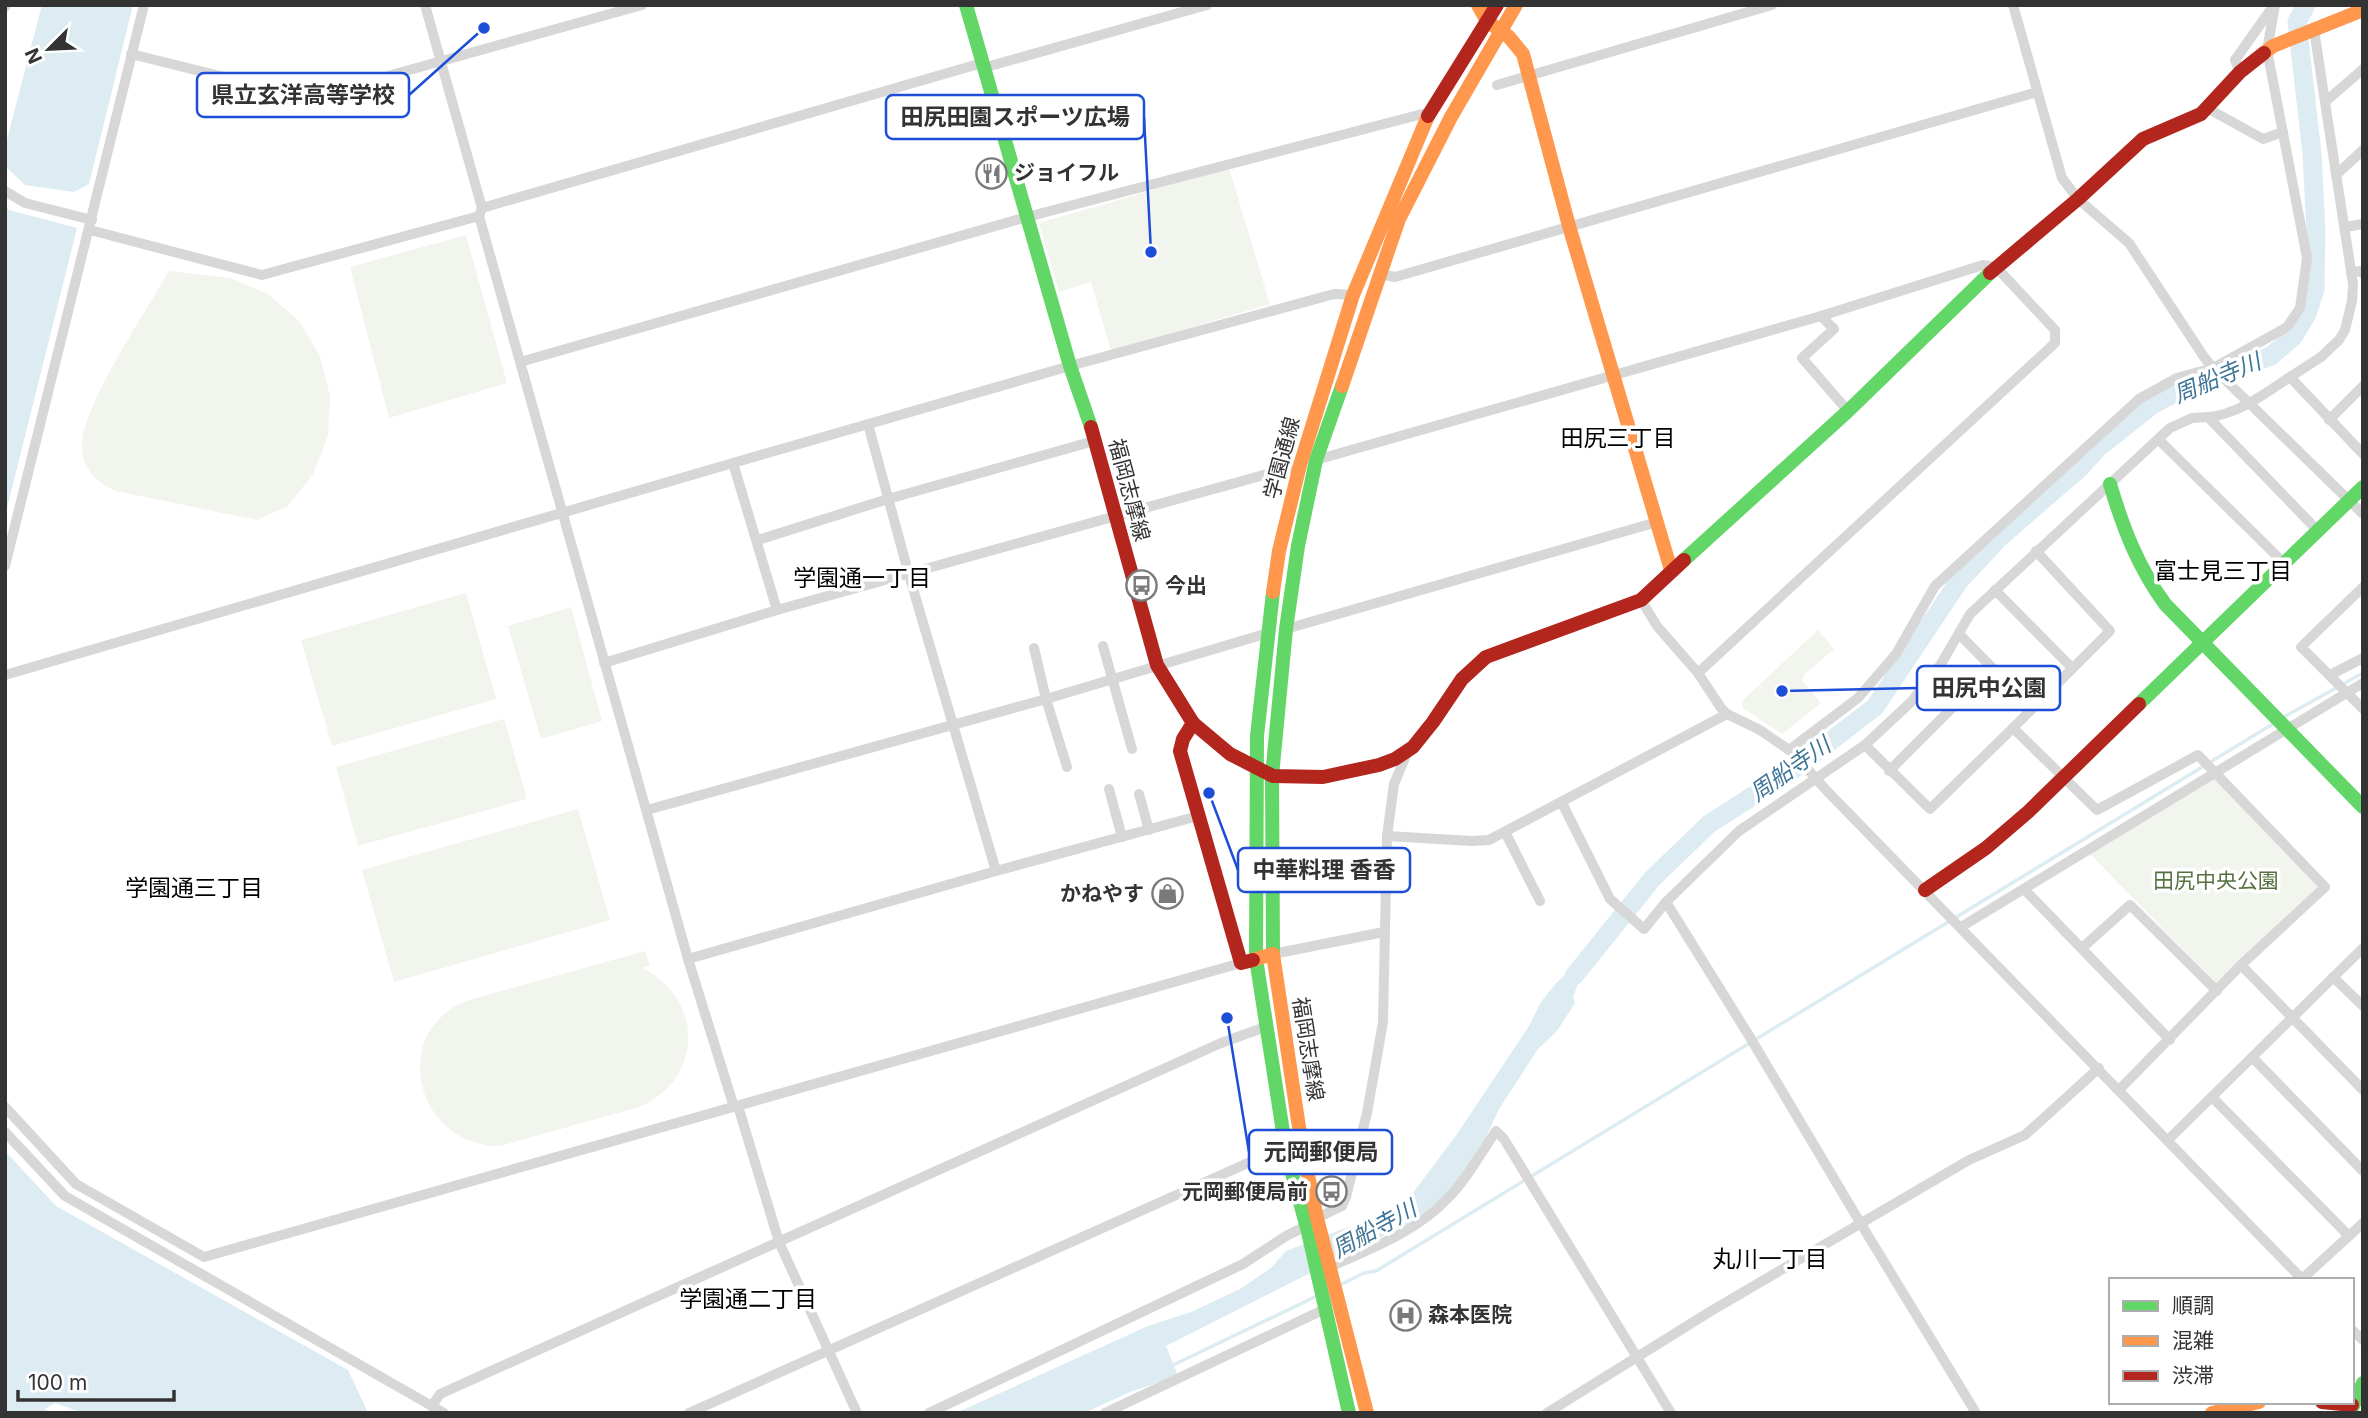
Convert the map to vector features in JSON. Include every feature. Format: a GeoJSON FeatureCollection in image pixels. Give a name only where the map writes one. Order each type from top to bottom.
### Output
{"type":"FeatureCollection","features":[{"type":"Feature","properties":{"kind":"street"},"geometry":{"type":"LineString","coordinates":[[5,566],[144,5]]}},
{"type":"Feature","properties":{"kind":"street"},"geometry":{"type":"LineString","coordinates":[[425,5],[520,362],[688,959],[779,1242],[857,1413]]}},
{"type":"Feature","properties":{"kind":"street"},"geometry":{"type":"LineString","coordinates":[[131,54],[309,98],[642,5]]}},
{"type":"Feature","properties":{"kind":"street","name":"福岡志摩線"},"geometry":{"type":"LineString","coordinates":[[966,5],[1070,366],[1085,404],[1157,665],[1194,723],[1183,740],[1180,751],[1198,817],[1248,961],[1265,1027],[1286,1151],[1311,1225],[1330,1267],[1332,1305],[1349,1413]]}},
{"type":"Feature","properties":{"kind":"street"},"geometry":{"type":"LineString","coordinates":[[5,191],[25,203],[91,225],[262,275],[983,66],[1207,5]]}},
{"type":"Feature","properties":{"kind":"street"},"geometry":{"type":"LineString","coordinates":[[1478,5],[1487,21],[1509,37],[1523,54],[1569,226],[1671,570]]}},
{"type":"Feature","properties":{"kind":"street","name":"学園通線"},"geometry":{"type":"LineString","coordinates":[[1248,961],[1257,736],[1279,551],[1300,464],[1353,295],[1430,112],[1497,5]]}},
{"type":"Feature","properties":{"kind":"street","name":"学園通線"},"geometry":{"type":"LineString","coordinates":[[1273,954],[1272,776],[1286,629],[1298,546],[1316,460],[1399,219],[1426,162],[1516,5]]}},
{"type":"Feature","properties":{"kind":"street"},"geometry":{"type":"LineString","coordinates":[[1497,85],[1772,5]]}},
{"type":"Feature","properties":{"kind":"street"},"geometry":{"type":"LineString","coordinates":[[2013,5],[2062,178],[2078,199],[2129,243],[2213,368],[2363,514]]}},
{"type":"Feature","properties":{"kind":"street"},"geometry":{"type":"LineString","coordinates":[[1790,751],[1858,698],[1896,654],[1936,586],[2139,399],[2177,378],[2213,368],[2287,327],[2300,308],[2307,258],[2270,48],[2274,5]]}},
{"type":"Feature","properties":{"kind":"street"},"geometry":{"type":"LineString","coordinates":[[2240,72],[2235,60],[2274,5]]}},
{"type":"Feature","properties":{"kind":"street"},"geometry":{"type":"LineString","coordinates":[[1194,723],[1218,745],[1272,776],[1320,778],[1380,765],[1407,752],[1428,730],[1458,682],[1475,664],[1494,650],[1523,644],[1641,600],[1848,411],[1996,267],[2078,199],[2143,139],[2201,114],[2240,72],[2270,48],[2363,9]]}},
{"type":"Feature","properties":{"kind":"street"},"geometry":{"type":"LineString","coordinates":[[1562,803],[1610,899],[1644,929],[1666,902],[1739,831],[1865,745],[1911,702],[1928,682],[1970,614],[2170,428],[2192,418],[2220,416],[2248,402],[2321,357],[2339,340],[2345,330],[2352,301],[2351,272],[2311,30]]}},
{"type":"Feature","properties":{"kind":"street"},"geometry":{"type":"LineString","coordinates":[[2325,102],[2363,69]]}},
{"type":"Feature","properties":{"kind":"street"},"geometry":{"type":"LineString","coordinates":[[1379,274],[1395,277],[2037,92]]}},
{"type":"Feature","properties":{"kind":"street"},"geometry":{"type":"LineString","coordinates":[[2207,108],[2263,139],[2283,132]]}},
{"type":"Feature","properties":{"kind":"street"},"geometry":{"type":"LineString","coordinates":[[520,362],[1027,217],[1430,112]]}},
{"type":"Feature","properties":{"kind":"street"},"geometry":{"type":"LineString","coordinates":[[2336,174],[2363,150]]}},
{"type":"Feature","properties":{"kind":"street"},"geometry":{"type":"LineString","coordinates":[[2345,228],[2363,224]]}},
{"type":"Feature","properties":{"kind":"street"},"geometry":{"type":"LineString","coordinates":[[1316,460],[1821,316],[1983,265],[1996,267],[2055,330],[2055,344],[1698,673]]}},
{"type":"Feature","properties":{"kind":"street"},"geometry":{"type":"LineString","coordinates":[[2351,272],[2360,271],[2363,274]]}},
{"type":"Feature","properties":{"kind":"street"},"geometry":{"type":"LineString","coordinates":[[5,675],[1070,366],[1334,294],[1353,295]]}},
{"type":"Feature","properties":{"kind":"street"},"geometry":{"type":"LineString","coordinates":[[1821,316],[1835,329],[1802,358],[1848,411]]}},
{"type":"Feature","properties":{"kind":"street"},"geometry":{"type":"LineString","coordinates":[[2290,377],[2363,454]]}},
{"type":"Feature","properties":{"kind":"street"},"geometry":{"type":"LineString","coordinates":[[2329,420],[2363,386]]}},
{"type":"Feature","properties":{"kind":"street"},"geometry":{"type":"LineString","coordinates":[[2207,417],[2318,531]]}},
{"type":"Feature","properties":{"kind":"street"},"geometry":{"type":"LineString","coordinates":[[868,424],[909,575],[996,871]]}},
{"type":"Feature","properties":{"kind":"street"},"geometry":{"type":"LineString","coordinates":[[2159,440],[2285,564]]}},
{"type":"Feature","properties":{"kind":"street"},"geometry":{"type":"LineString","coordinates":[[758,540],[888,499],[1094,441]]}},
{"type":"Feature","properties":{"kind":"street"},"geometry":{"type":"LineString","coordinates":[[733,463],[777,610]]}},
{"type":"Feature","properties":{"kind":"street"},"geometry":{"type":"LineString","coordinates":[[604,663],[777,610],[1300,464]]}},
{"type":"Feature","properties":{"kind":"street"},"geometry":{"type":"LineString","coordinates":[[2110,484],[2125,534],[2145,578],[2165,604],[2363,807]]}},
{"type":"Feature","properties":{"kind":"street"},"geometry":{"type":"LineString","coordinates":[[1925,890],[1986,848],[2363,488]]}},
{"type":"Feature","properties":{"kind":"street"},"geometry":{"type":"LineString","coordinates":[[1286,629],[1657,522]]}},
{"type":"Feature","properties":{"kind":"street"},"geometry":{"type":"LineString","coordinates":[[1865,745],[1930,809],[2110,631],[2036,551]]}},
{"type":"Feature","properties":{"kind":"street"},"geometry":{"type":"LineString","coordinates":[[2363,587],[2301,647],[2363,709]]}},
{"type":"Feature","properties":{"kind":"street"},"geometry":{"type":"LineString","coordinates":[[1995,590],[2072,668]]}},
{"type":"Feature","properties":{"kind":"street"},"geometry":{"type":"LineString","coordinates":[[1641,600],[1657,626],[1698,673],[1727,714],[1760,730],[1790,751],[2302,1278]]}},
{"type":"Feature","properties":{"kind":"street"},"geometry":{"type":"LineString","coordinates":[[647,810],[1046,699],[1268,633]]}},
{"type":"Feature","properties":{"kind":"street"},"geometry":{"type":"LineString","coordinates":[[1959,634],[2032,708]]}},
{"type":"Feature","properties":{"kind":"street"},"geometry":{"type":"LineString","coordinates":[[1103,646],[1132,749]]}},
{"type":"Feature","properties":{"kind":"street"},"geometry":{"type":"LineString","coordinates":[[1034,648],[1067,767]]}},
{"type":"Feature","properties":{"kind":"street"},"geometry":{"type":"LineString","coordinates":[[2330,675],[2363,658]]}},
{"type":"Feature","properties":{"kind":"street"},"geometry":{"type":"LineString","coordinates":[[1889,771],[1992,668]]}},
{"type":"Feature","properties":{"kind":"street"},"geometry":{"type":"LineString","coordinates":[[1961,927],[2363,683]]}},
{"type":"Feature","properties":{"kind":"street"},"geometry":{"type":"LineString","coordinates":[[1387,836],[1489,840],[1727,714]]}},
{"type":"Feature","properties":{"kind":"street"},"geometry":{"type":"LineString","coordinates":[[2013,728],[2097,810],[2198,755],[2325,887],[2241,965],[2119,1090]]}},
{"type":"Feature","properties":{"kind":"street"},"geometry":{"type":"LineString","coordinates":[[929,1413],[1243,1264],[1286,1236],[1311,1225],[1342,1206],[1367,1113],[1383,1022],[1387,836],[1394,784],[1407,752]]}},
{"type":"Feature","properties":{"kind":"street"},"geometry":{"type":"LineString","coordinates":[[1109,789],[1122,837]]}},
{"type":"Feature","properties":{"kind":"street"},"geometry":{"type":"LineString","coordinates":[[1139,794],[1149,830]]}},
{"type":"Feature","properties":{"kind":"street"},"geometry":{"type":"LineString","coordinates":[[688,959],[996,871],[1198,817]]}},
{"type":"Feature","properties":{"kind":"street"},"geometry":{"type":"LineString","coordinates":[[1505,832],[1540,901]]}},
{"type":"Feature","properties":{"kind":"street"},"geometry":{"type":"LineString","coordinates":[[2024,889],[2170,1040]]}},
{"type":"Feature","properties":{"kind":"street"},"geometry":{"type":"LineString","coordinates":[[1666,902],[1976,1413]]}},
{"type":"Feature","properties":{"kind":"street"},"geometry":{"type":"LineString","coordinates":[[2082,947],[2130,905],[2217,991]]}},
{"type":"Feature","properties":{"kind":"street"},"geometry":{"type":"LineString","coordinates":[[5,1107],[76,1184],[204,1257],[1273,954],[1384,932]]}},
{"type":"Feature","properties":{"kind":"street"},"geometry":{"type":"LineString","coordinates":[[2168,1140],[2363,948]]}},
{"type":"Feature","properties":{"kind":"street","name":"福岡志摩線"},"geometry":{"type":"LineString","coordinates":[[1273,954],[1311,1225]]}},
{"type":"Feature","properties":{"kind":"street"},"geometry":{"type":"LineString","coordinates":[[2241,965],[2363,1090]]}},
{"type":"Feature","properties":{"kind":"street"},"geometry":{"type":"LineString","coordinates":[[2333,977],[2363,1006]]}},
{"type":"Feature","properties":{"kind":"street"},"geometry":{"type":"LineString","coordinates":[[432,1406],[440,1394],[1221,1044],[1265,1027]]}},
{"type":"Feature","properties":{"kind":"street"},"geometry":{"type":"LineString","coordinates":[[2252,1056],[2363,1171]]}},
{"type":"Feature","properties":{"kind":"street"},"geometry":{"type":"LineString","coordinates":[[1547,1413],[1637,1356],[1969,1160],[2025,1135],[2099,1068]]}},
{"type":"Feature","properties":{"kind":"street"},"geometry":{"type":"LineString","coordinates":[[2211,1097],[2349,1236]]}},
{"type":"Feature","properties":{"kind":"street"},"geometry":{"type":"LineString","coordinates":[[1330,1267],[1396,1235],[1448,1199],[1496,1131],[1504,1139],[1671,1413]]}},
{"type":"Feature","properties":{"kind":"street"},"geometry":{"type":"LineString","coordinates":[[5,1132],[65,1196],[444,1413]]}},
{"type":"Feature","properties":{"kind":"street"},"geometry":{"type":"LineString","coordinates":[[689,1413],[1268,1154],[1302,1147]]}},
{"type":"Feature","properties":{"kind":"street"},"geometry":{"type":"LineString","coordinates":[[2304,1278],[2363,1223]]}},
{"type":"Feature","properties":{"kind":"street"},"geometry":{"type":"LineString","coordinates":[[1105,1413],[1332,1305],[1311,1225]]}},
{"type":"Feature","properties":{"kind":"street","name":"福岡志摩線"},"geometry":{"type":"LineString","coordinates":[[1332,1305],[1367,1413]]}},
{"type":"Feature","properties":{"kind":"street"},"geometry":{"type":"LineString","coordinates":[[2333,1404],[2355,1408],[2363,1383]]}},
{"type":"Feature","properties":{"kind":"street"},"geometry":{"type":"LineString","coordinates":[[2212,1413],[2250,1404]]}},
{"type":"Feature","properties":{"kind":"green space"},"geometry":{"type":"Polygon","coordinates":[[[1229,168],[1270,304],[1111,351],[1091,282],[1059,292],[1039,223],[1229,168]]]}},
{"type":"Feature","properties":{"kind":"green space"},"geometry":{"type":"Polygon","coordinates":[[[466,235],[507,383],[389,418],[350,267],[466,235]]]}},
{"type":"Feature","properties":{"kind":"green space"},"geometry":{"type":"Polygon","coordinates":[[[169,271],[231,278],[268,294],[299,321],[320,356],[330,396],[328,436],[313,474],[288,506],[257,520],[116,491],[97,479],[85,462],[82,446],[92,407],[117,358],[169,271]]]}},
{"type":"Feature","properties":{"kind":"green space"},"geometry":{"type":"Polygon","coordinates":[[[466,593],[496,699],[332,746],[301,640],[466,593]]]}},
{"type":"Feature","properties":{"kind":"green space"},"geometry":{"type":"Polygon","coordinates":[[[571,607],[602,721],[541,739],[508,626],[571,607]]]}},
{"type":"Feature","properties":{"kind":"green space"},"geometry":{"type":"Polygon","coordinates":[[[1818,630],[1834,649],[1805,674],[1802,680],[1821,703],[1782,734],[1743,708],[1742,701],[1818,630]]]}},
{"type":"Feature","properties":{"kind":"green space"},"geometry":{"type":"Polygon","coordinates":[[[504,719],[527,799],[358,846],[336,767],[504,719]]]}},
{"type":"Feature","properties":{"kind":"green space","name":"田尻中央公園"},"geometry":{"type":"Polygon","coordinates":[[[2213,775],[2318,886],[2217,984],[2088,852],[2213,775]]]}},
{"type":"Feature","properties":{"kind":"green space"},"geometry":{"type":"Polygon","coordinates":[[[578,809],[610,920],[394,982],[362,870],[578,809]]]}},
{"type":"Feature","properties":{"kind":"green space"},"geometry":{"type":"Polygon","coordinates":[[[645,951],[650,965],[643,968],[663,982],[677,999],[686,1019],[688,1039],[685,1059],[676,1078],[660,1094],[639,1107],[500,1146],[471,1141],[448,1127],[431,1108],[422,1084],[420,1059],[427,1035],[443,1015],[469,1000],[645,951]]]}},
{"type":"Feature","properties":{"kind":"water"},"geometry":{"type":"Polygon","coordinates":[[[42,5],[133,5],[89,184],[74,192],[25,185],[5,166],[5,147],[42,5]]]}},
{"type":"Feature","properties":{"kind":"water"},"geometry":{"type":"Polygon","coordinates":[[[5,207],[77,228],[5,516],[5,207]]]}},
{"type":"Feature","properties":{"kind":"water"},"geometry":{"type":"Polygon","coordinates":[[[1585,957],[1595,960],[1580,979],[1573,997],[1575,1003],[1557,1031],[1538,1049],[1499,1109],[1486,1137],[1466,1169],[1443,1198],[1415,1220],[1166,1346],[1178,1376],[1130,1392],[1084,1413],[956,1413],[1148,1326],[1191,1312],[1240,1289],[1271,1268],[1286,1251],[1348,1227],[1365,1231],[1398,1213],[1457,1134],[1529,1026],[1541,1002],[1557,982],[1585,957]]]}},
{"type":"Feature","properties":{"kind":"water"},"geometry":{"type":"Polygon","coordinates":[[[5,1151],[56,1206],[348,1370],[368,1413],[83,1413],[55,1403],[45,1409],[51,1413],[5,1413],[5,1151]]]}},
{"type":"Feature","properties":{"kind":"waterway","name":"周船寺川"},"geometry":{"type":"LineString","coordinates":[[1574,976],[1652,879],[1709,824],[1790,772],[1875,707],[1959,581],[1999,538],[2080,468],[2098,448],[2152,405],[2184,388],[2271,356],[2293,337],[2307,314],[2315,289],[2316,231],[2312,154],[2297,22],[2306,5]]}},
{"type":"Feature","properties":{"kind":"waterway"},"geometry":{"type":"LineString","coordinates":[[2282,718],[2363,673]]}},
{"type":"Feature","properties":{"kind":"waterway"},"geometry":{"type":"LineString","coordinates":[[1338,1286],[1364,1273],[1376,1271],[2276,722]]}},
{"type":"Feature","properties":{"kind":"waterway"},"geometry":{"type":"LineString","coordinates":[[1171,1366],[1319,1295]]}},
{"type":"Feature","properties":{"kind":"traffic: fast"},"geometry":{"type":"LineString","coordinates":[[966,5],[1070,366],[1091,427]]}},
{"type":"Feature","properties":{"kind":"traffic: fast"},"geometry":{"type":"LineString","coordinates":[[1684,560],[1848,411],[1990,273]]}},
{"type":"Feature","properties":{"kind":"traffic: fast"},"geometry":{"type":"LineString","coordinates":[[1273,954],[1272,776],[1286,629],[1298,546],[1316,460],[1342,386]]}},
{"type":"Feature","properties":{"kind":"traffic: fast"},"geometry":{"type":"LineString","coordinates":[[2110,484],[2132,547],[2165,604],[2363,807]]}},
{"type":"Feature","properties":{"kind":"traffic: fast"},"geometry":{"type":"LineString","coordinates":[[2139,704],[2363,487]]}},
{"type":"Feature","properties":{"kind":"traffic: fast"},"geometry":{"type":"LineString","coordinates":[[1256,959],[1257,736],[1273,592]]}},
{"type":"Feature","properties":{"kind":"traffic: fast"},"geometry":{"type":"LineString","coordinates":[[1256,959],[1286,1151],[1308,1232],[1349,1413]]}},
{"type":"Feature","properties":{"kind":"traffic: fast"},"geometry":{"type":"LineString","coordinates":[[2354,1404],[2363,1383]]}},
{"type":"Feature","properties":{"kind":"traffic: fast"},"geometry":{"type":"LineString","coordinates":[[2350,1413],[2354,1404]]}},
{"type":"Feature","properties":{"kind":"traffic: slow"},"geometry":{"type":"LineString","coordinates":[[1478,5],[1487,21],[1509,37],[1523,54],[1569,226],[1671,570]]}},
{"type":"Feature","properties":{"kind":"traffic: slow"},"geometry":{"type":"LineString","coordinates":[[1342,386],[1399,219],[1451,117],[1516,5]]}},
{"type":"Feature","properties":{"kind":"traffic: slow"},"geometry":{"type":"LineString","coordinates":[[2264,53],[2273,46],[2363,10]]}},
{"type":"Feature","properties":{"kind":"traffic: slow"},"geometry":{"type":"LineString","coordinates":[[1273,592],[1279,551],[1300,465],[1353,295],[1428,116]]}},
{"type":"Feature","properties":{"kind":"traffic: slow"},"geometry":{"type":"LineString","coordinates":[[1253,960],[1273,954],[1302,1147],[1317,1218],[1367,1413]]}},
{"type":"Feature","properties":{"kind":"traffic: slow"},"geometry":{"type":"LineString","coordinates":[[2212,1413],[2250,1404]]}},
{"type":"Feature","properties":{"kind":"traffic: jam"},"geometry":{"type":"LineString","coordinates":[[1428,116],[1497,5]]}},
{"type":"Feature","properties":{"kind":"traffic: jam"},"geometry":{"type":"LineString","coordinates":[[1990,273],[2078,199],[2143,139],[2201,114],[2240,72],[2264,53]]}},
{"type":"Feature","properties":{"kind":"traffic: jam"},"geometry":{"type":"LineString","coordinates":[[1091,427],[1157,665],[1193,723],[1183,739],[1180,751],[1241,963],[1253,960]]}},
{"type":"Feature","properties":{"kind":"traffic: jam"},"geometry":{"type":"LineString","coordinates":[[1193,723],[1230,754],[1273,776],[1323,777],[1379,765],[1395,759],[1413,747],[1462,679],[1486,657],[1641,600],[1684,560]]}},
{"type":"Feature","properties":{"kind":"traffic: jam"},"geometry":{"type":"LineString","coordinates":[[1925,890],[1986,848],[2028,812],[2139,704]]}},
{"type":"Feature","properties":{"kind":"traffic: jam"},"geometry":{"type":"LineString","coordinates":[[2342,1404],[2352,1405]]}},
{"type":"Feature","properties":{"kind":"place","name":"県立玄洋高等学校"},"geometry":{"type":"Point","coordinates":[484,28]}},
{"type":"Feature","properties":{"kind":"place","name":"ジョイフル"},"geometry":{"type":"Point","coordinates":[991,173]}},
{"type":"Feature","properties":{"kind":"place","name":"田尻田園スポーツ広場"},"geometry":{"type":"Point","coordinates":[1151,252]}},
{"type":"Feature","properties":{"kind":"place","name":"今出"},"geometry":{"type":"Point","coordinates":[1142,586]}},
{"type":"Feature","properties":{"kind":"place","name":"田尻中公園"},"geometry":{"type":"Point","coordinates":[1782,691]}},
{"type":"Feature","properties":{"kind":"place","name":"中華料理 香香"},"geometry":{"type":"Point","coordinates":[1209,793]}},
{"type":"Feature","properties":{"kind":"place","name":"かねやす"},"geometry":{"type":"Point","coordinates":[1167,894]}},
{"type":"Feature","properties":{"kind":"place","name":"元岡郵便局"},"geometry":{"type":"Point","coordinates":[1227,1018]}},
{"type":"Feature","properties":{"kind":"place","name":"元岡郵便局前"},"geometry":{"type":"Point","coordinates":[1331,1192]}},
{"type":"Feature","properties":{"kind":"place","name":"森本医院"},"geometry":{"type":"Point","coordinates":[1405,1315]}},
{"type":"Feature","properties":{"kind":"district","name":"田尻三丁目"},"geometry":{"type":"Point","coordinates":[1618,438]}},
{"type":"Feature","properties":{"kind":"district","name":"富士見三丁目"},"geometry":{"type":"Point","coordinates":[2223,571]}},
{"type":"Feature","properties":{"kind":"district","name":"学園通一丁目"},"geometry":{"type":"Point","coordinates":[862,578]}},
{"type":"Feature","properties":{"kind":"district","name":"学園通三丁目"},"geometry":{"type":"Point","coordinates":[194,888]}},
{"type":"Feature","properties":{"kind":"district","name":"丸川一丁目"},"geometry":{"type":"Point","coordinates":[1770,1259]}},
{"type":"Feature","properties":{"kind":"district","name":"学園通二丁目"},"geometry":{"type":"Point","coordinates":[748,1299]}}]}
